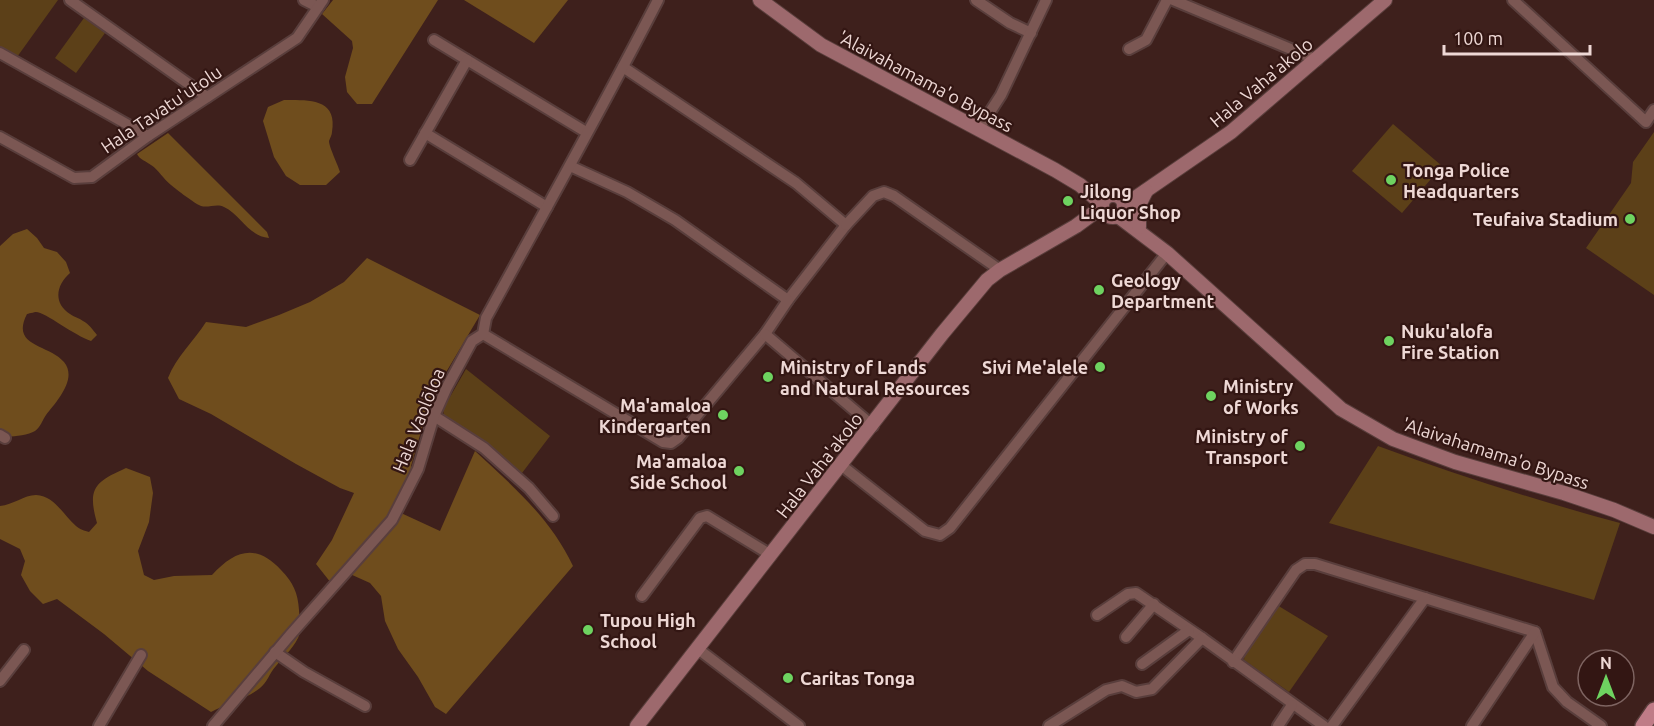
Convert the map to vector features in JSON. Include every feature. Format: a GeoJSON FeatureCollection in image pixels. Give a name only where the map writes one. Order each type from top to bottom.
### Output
{"type":"FeatureCollection","features":[{"type":"Feature","properties":{"kind":"main road","name":"'Alaivahamama'o Bypass"},"geometry":{"type":"LineString","coordinates":[[760,0],[821,45],[979,129],[1113,206],[1341,409],[1393,439],[1455,462],[1564,493],[1653,525]]}},
{"type":"Feature","properties":{"kind":"main road","name":"Hala Vaha'akolo"},"geometry":{"type":"LineString","coordinates":[[637,726],[987,280],[1077,225],[1151,187],[1231,132],[1317,60],[1380,2]]}},
{"type":"Feature","properties":{"kind":"main road"},"geometry":{"type":"LineString","coordinates":[[1077,225],[1084,204],[1082,187]]}},
{"type":"Feature","properties":{"kind":"main road"},"geometry":{"type":"LineString","coordinates":[[1142,232],[1139,205],[1151,187]]}},
{"type":"Feature","properties":{"kind":"street"},"geometry":{"type":"LineString","coordinates":[[70,0],[207,97]]}},
{"type":"Feature","properties":{"kind":"street"},"geometry":{"type":"LineString","coordinates":[[304,0],[321,4]]}},
{"type":"Feature","properties":{"kind":"street","name":"Hala Vaolōloa"},"geometry":{"type":"LineString","coordinates":[[213,726],[392,520],[418,469],[434,416],[472,341],[483,334],[486,318],[570,166],[657,0]]}},
{"type":"Feature","properties":{"kind":"street"},"geometry":{"type":"LineString","coordinates":[[976,0],[1010,23],[1031,33]]}},
{"type":"Feature","properties":{"kind":"street"},"geometry":{"type":"LineString","coordinates":[[979,129],[1001,95],[1046,0]]}},
{"type":"Feature","properties":{"kind":"street"},"geometry":{"type":"LineString","coordinates":[[1129,49],[1146,40],[1167,0]]}},
{"type":"Feature","properties":{"kind":"street"},"geometry":{"type":"LineString","coordinates":[[1173,0],[1317,60]]}},
{"type":"Feature","properties":{"kind":"street"},"geometry":{"type":"LineString","coordinates":[[1513,0],[1646,122],[1654,110]]}},
{"type":"Feature","properties":{"kind":"street","name":"Hala Tavatu'utolu"},"geometry":{"type":"LineString","coordinates":[[0,137],[74,178],[92,177],[148,136],[297,38],[321,4]]}},
{"type":"Feature","properties":{"kind":"street"},"geometry":{"type":"LineString","coordinates":[[434,40],[586,132]]}},
{"type":"Feature","properties":{"kind":"street"},"geometry":{"type":"LineString","coordinates":[[0,53],[148,136]]}},
{"type":"Feature","properties":{"kind":"street"},"geometry":{"type":"LineString","coordinates":[[410,160],[467,60]]}},
{"type":"Feature","properties":{"kind":"street"},"geometry":{"type":"LineString","coordinates":[[623,67],[796,183],[846,225]]}},
{"type":"Feature","properties":{"kind":"street"},"geometry":{"type":"LineString","coordinates":[[425,133],[547,207]]}},
{"type":"Feature","properties":{"kind":"street"},"geometry":{"type":"LineString","coordinates":[[570,166],[627,192],[675,220],[788,300]]}},
{"type":"Feature","properties":{"kind":"street"},"geometry":{"type":"LineString","coordinates":[[483,334],[663,442],[671,443],[678,438],[765,334],[788,300],[846,225],[873,196],[884,192],[894,196],[1000,270]]}},
{"type":"Feature","properties":{"kind":"street"},"geometry":{"type":"LineString","coordinates":[[841,465],[926,531],[940,535],[950,528],[1167,253]]}},
{"type":"Feature","properties":{"kind":"street"},"geometry":{"type":"LineString","coordinates":[[765,334],[873,426]]}},
{"type":"Feature","properties":{"kind":"street"},"geometry":{"type":"LineString","coordinates":[[434,416],[484,448],[553,516]]}},
{"type":"Feature","properties":{"kind":"street"},"geometry":{"type":"LineString","coordinates":[[642,596],[700,518],[707,516],[771,555]]}},
{"type":"Feature","properties":{"kind":"street"},"geometry":{"type":"LineString","coordinates":[[1233,662],[1296,570],[1305,564],[1316,564],[1535,632]]}},
{"type":"Feature","properties":{"kind":"street"},"geometry":{"type":"LineString","coordinates":[[1097,615],[1128,594],[1140,595],[1324,726]]}},
{"type":"Feature","properties":{"kind":"street"},"geometry":{"type":"LineString","coordinates":[[1332,726],[1425,598]]}},
{"type":"Feature","properties":{"kind":"street"},"geometry":{"type":"LineString","coordinates":[[1126,637],[1154,604]]}},
{"type":"Feature","properties":{"kind":"street"},"geometry":{"type":"LineString","coordinates":[[1142,664],[1189,630]]}},
{"type":"Feature","properties":{"kind":"street"},"geometry":{"type":"LineString","coordinates":[[1472,726],[1535,632]]}},
{"type":"Feature","properties":{"kind":"street"},"geometry":{"type":"LineString","coordinates":[[1535,632],[1553,687],[1568,702],[1601,726]]}},
{"type":"Feature","properties":{"kind":"street"},"geometry":{"type":"LineString","coordinates":[[1048,726],[1106,690],[1122,686],[1136,692],[1152,689],[1202,638]]}},
{"type":"Feature","properties":{"kind":"street"},"geometry":{"type":"LineString","coordinates":[[698,649],[799,726]]}},
{"type":"Feature","properties":{"kind":"street"},"geometry":{"type":"LineString","coordinates":[[0,681],[24,650]]}},
{"type":"Feature","properties":{"kind":"street"},"geometry":{"type":"LineString","coordinates":[[275,652],[304,672],[364,706]]}},
{"type":"Feature","properties":{"kind":"street"},"geometry":{"type":"LineString","coordinates":[[99,725],[141,655]]}},
{"type":"Feature","properties":{"kind":"street"},"geometry":{"type":"LineString","coordinates":[[1278,726],[1292,705]]}},
{"type":"Feature","properties":{"kind":"shaded area"},"geometry":{"type":"Polygon","coordinates":[[[0,0],[58,0],[17,57],[0,48],[0,0]]]}},
{"type":"Feature","properties":{"kind":"shaded area"},"geometry":{"type":"Polygon","coordinates":[[[333,0],[438,0],[372,104],[357,104],[347,92],[345,77],[353,48],[352,41],[322,14],[333,0]]]}},
{"type":"Feature","properties":{"kind":"shaded area"},"geometry":{"type":"Polygon","coordinates":[[[464,0],[568,0],[534,43],[464,0]]]}},
{"type":"Feature","properties":{"kind":"shaded area"},"geometry":{"type":"Polygon","coordinates":[[[84,18],[105,33],[76,73],[55,58],[84,18]]]}},
{"type":"Feature","properties":{"kind":"shaded area"},"geometry":{"type":"Polygon","coordinates":[[[284,100],[319,103],[330,113],[333,121],[329,144],[340,172],[326,185],[300,185],[286,176],[274,157],[263,121],[268,107],[284,100]]]}},
{"type":"Feature","properties":{"kind":"shaded area"},"geometry":{"type":"Polygon","coordinates":[[[1393,124],[1442,166],[1402,213],[1352,171],[1393,124]]]}},
{"type":"Feature","properties":{"kind":"shaded area","name":"Teufaiva Stadium"},"geometry":{"type":"Polygon","coordinates":[[[1654,132],[1654,295],[1586,248],[1631,183],[1633,162],[1654,132]]]}},
{"type":"Feature","properties":{"kind":"shaded area"},"geometry":{"type":"Polygon","coordinates":[[[168,133],[267,232],[269,238],[250,229],[224,207],[201,206],[194,202],[138,156],[137,154],[168,133]]]}},
{"type":"Feature","properties":{"kind":"shaded area"},"geometry":{"type":"Polygon","coordinates":[[[27,229],[44,248],[57,252],[66,262],[70,273],[59,288],[61,305],[70,314],[87,324],[97,335],[91,341],[40,313],[27,314],[23,325],[27,339],[64,362],[68,369],[67,383],[37,430],[8,437],[0,432],[0,246],[13,234],[27,229]]]}},
{"type":"Feature","properties":{"kind":"shaded area"},"geometry":{"type":"Polygon","coordinates":[[[367,258],[480,315],[439,384],[427,411],[411,466],[418,476],[401,513],[440,531],[475,451],[517,490],[542,518],[554,533],[573,566],[446,714],[435,707],[418,677],[398,649],[385,621],[381,596],[370,583],[350,574],[331,583],[316,564],[332,540],[354,493],[340,488],[211,414],[179,399],[168,378],[176,363],[206,322],[246,327],[279,315],[310,302],[344,282],[367,258]]]}},
{"type":"Feature","properties":{"kind":"shaded area"},"geometry":{"type":"Polygon","coordinates":[[[466,369],[550,436],[522,473],[490,446],[444,416],[443,409],[466,369]]]}},
{"type":"Feature","properties":{"kind":"shaded area"},"geometry":{"type":"Polygon","coordinates":[[[1378,446],[1498,487],[1620,523],[1594,600],[1329,523],[1378,446]]]}},
{"type":"Feature","properties":{"kind":"shaded area"},"geometry":{"type":"Polygon","coordinates":[[[126,468],[150,477],[153,493],[149,522],[138,551],[144,575],[154,580],[174,576],[212,575],[237,555],[254,553],[272,561],[292,583],[296,593],[301,631],[293,647],[260,688],[211,712],[148,671],[57,599],[43,604],[30,591],[21,575],[25,561],[20,549],[0,539],[0,506],[36,495],[48,499],[77,527],[89,532],[97,523],[93,502],[96,488],[107,478],[126,468]]]}},
{"type":"Feature","properties":{"kind":"shaded area"},"geometry":{"type":"Polygon","coordinates":[[[1277,605],[1328,636],[1289,692],[1244,660],[1245,652],[1277,605]]]}},
{"type":"Feature","properties":{"kind":"place","name":"Tonga Police Headquarters"},"geometry":{"type":"Point","coordinates":[1391,180]}},
{"type":"Feature","properties":{"kind":"place","name":"Jilong Liquor Shop"},"geometry":{"type":"Point","coordinates":[1068,201]}},
{"type":"Feature","properties":{"kind":"place","name":"Teufaiva Stadium"},"geometry":{"type":"Point","coordinates":[1630,219]}},
{"type":"Feature","properties":{"kind":"place","name":"Geology Department"},"geometry":{"type":"Point","coordinates":[1099,290]}},
{"type":"Feature","properties":{"kind":"place","name":"Nuku'alofa Fire Station"},"geometry":{"type":"Point","coordinates":[1389,341]}},
{"type":"Feature","properties":{"kind":"place","name":"Sivi Me'alele"},"geometry":{"type":"Point","coordinates":[1100,367]}},
{"type":"Feature","properties":{"kind":"place","name":"Ministry of Lands and Natural Resources"},"geometry":{"type":"Point","coordinates":[768,377]}},
{"type":"Feature","properties":{"kind":"place","name":"Ministry of Works"},"geometry":{"type":"Point","coordinates":[1211,396]}},
{"type":"Feature","properties":{"kind":"place","name":"Ma'amaloa Kindergarten"},"geometry":{"type":"Point","coordinates":[723,415]}},
{"type":"Feature","properties":{"kind":"place","name":"Ministry of Transport"},"geometry":{"type":"Point","coordinates":[1300,446]}},
{"type":"Feature","properties":{"kind":"place","name":"Ma'amaloa Side School"},"geometry":{"type":"Point","coordinates":[739,471]}},
{"type":"Feature","properties":{"kind":"place","name":"Tupou High School"},"geometry":{"type":"Point","coordinates":[588,630]}},
{"type":"Feature","properties":{"kind":"place","name":"Caritas Tonga"},"geometry":{"type":"Point","coordinates":[788,678]}}]}
